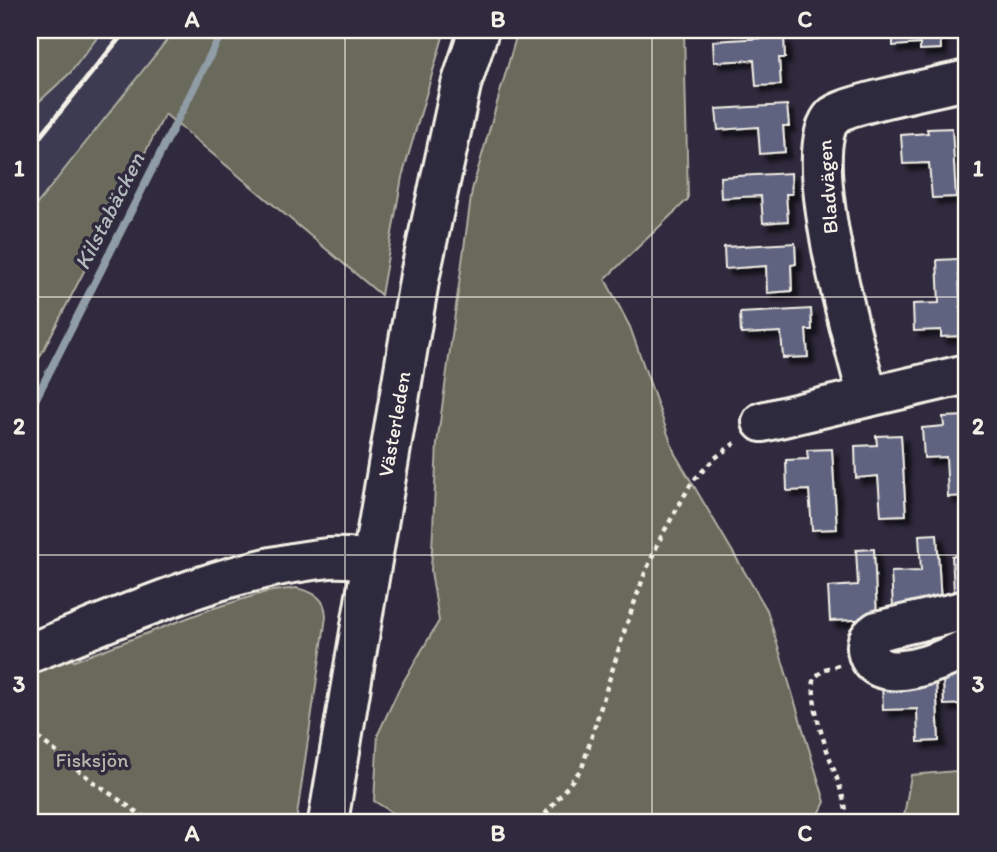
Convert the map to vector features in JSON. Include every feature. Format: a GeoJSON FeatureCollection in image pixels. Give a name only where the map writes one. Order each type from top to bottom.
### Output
{"type":"FeatureCollection","features":[{"type":"Feature","properties":{"kind":"street","name":"Västerleden"},"geometry":{"type":"LineString","coordinates":[[328,822],[412,316],[439,178],[461,85],[479,30]]}},
{"type":"Feature","properties":{"kind":"street","name":"Bladvägen"},"geometry":{"type":"LineString","coordinates":[[868,397],[828,231],[823,131],[834,114],[853,107],[967,80]]}},
{"type":"Feature","properties":{"kind":"street"},"geometry":{"type":"LineString","coordinates":[[762,422],[967,374]]}},
{"type":"Feature","properties":{"kind":"street"},"geometry":{"type":"LineString","coordinates":[[30,653],[163,601],[278,565],[332,558],[371,560]]}},
{"type":"Feature","properties":{"kind":"street"},"geometry":{"type":"LineString","coordinates":[[967,610],[877,631],[869,637],[866,646],[869,657],[877,666],[888,671],[906,670],[940,661],[967,648]]}},
{"type":"Feature","properties":{"kind":"path"},"geometry":{"type":"LineString","coordinates":[[539,822],[582,768],[645,573],[680,503],[692,482],[715,458],[762,422]]}},
{"type":"Feature","properties":{"kind":"path"},"geometry":{"type":"LineString","coordinates":[[848,822],[845,799],[824,742],[813,695],[814,678],[825,669],[869,657]]}},
{"type":"Feature","properties":{"kind":"path"},"geometry":{"type":"LineString","coordinates":[[30,731],[92,781],[151,822]]}},
{"type":"Feature","properties":{"kind":"shaded area"},"geometry":{"type":"Polygon","coordinates":[[[103,30],[175,30],[30,213],[30,110],[70,73],[103,30]]]}},
{"type":"Feature","properties":{"kind":"green space"},"geometry":{"type":"Polygon","coordinates":[[[30,30],[103,30],[70,73],[30,110],[30,30]]]}},
{"type":"Feature","properties":{"kind":"green space"},"geometry":{"type":"Polygon","coordinates":[[[175,30],[445,30],[402,177],[381,295],[165,114],[30,376],[30,213],[175,30]]]}},
{"type":"Feature","properties":{"kind":"green space"},"geometry":{"type":"Polygon","coordinates":[[[518,30],[684,30],[688,199],[605,279],[630,327],[675,454],[767,610],[825,802],[815,822],[408,822],[374,801],[378,734],[399,689],[439,621],[431,571],[437,444],[472,190],[518,30]]]}},
{"type":"Feature","properties":{"kind":"green space","name":"Fisksjön"},"geometry":{"type":"Polygon","coordinates":[[[296,588],[317,596],[324,605],[326,617],[296,822],[30,822],[30,670],[65,654],[74,661],[211,609],[266,592],[296,588]]]}},
{"type":"Feature","properties":{"kind":"green space"},"geometry":{"type":"Polygon","coordinates":[[[967,770],[967,822],[903,822],[911,775],[967,770]]]}},
{"type":"Feature","properties":{"kind":"building"},"geometry":{"type":"Polygon","coordinates":[[[893,30],[940,30],[941,49],[920,50],[920,44],[893,46],[893,30]]]}},
{"type":"Feature","properties":{"kind":"building"},"geometry":{"type":"Polygon","coordinates":[[[784,37],[785,58],[779,58],[781,85],[756,86],[754,60],[714,62],[713,41],[784,37]]]}},
{"type":"Feature","properties":{"kind":"building"},"geometry":{"type":"Polygon","coordinates":[[[787,105],[789,126],[783,126],[785,152],[760,154],[758,127],[718,130],[716,109],[787,105]]]}},
{"type":"Feature","properties":{"kind":"building"},"geometry":{"type":"Polygon","coordinates":[[[952,128],[956,197],[932,198],[929,163],[903,164],[901,135],[928,133],[927,129],[952,128]]]}},
{"type":"Feature","properties":{"kind":"building"},"geometry":{"type":"Polygon","coordinates":[[[791,173],[792,194],[786,194],[788,221],[763,223],[761,196],[721,198],[720,177],[791,173]]]}},
{"type":"Feature","properties":{"kind":"building"},"geometry":{"type":"Polygon","coordinates":[[[795,243],[796,264],[791,265],[792,291],[767,293],[766,266],[725,269],[724,247],[795,243]]]}},
{"type":"Feature","properties":{"kind":"building"},"geometry":{"type":"Polygon","coordinates":[[[958,259],[962,336],[941,337],[941,330],[914,331],[913,304],[939,303],[937,260],[958,259]]]}},
{"type":"Feature","properties":{"kind":"building"},"geometry":{"type":"Polygon","coordinates":[[[811,309],[812,330],[806,330],[808,357],[783,358],[781,332],[741,334],[740,313],[811,309]]]}},
{"type":"Feature","properties":{"kind":"building"},"geometry":{"type":"Polygon","coordinates":[[[967,416],[967,496],[948,497],[946,457],[924,458],[922,428],[944,426],[943,417],[967,416]]]}},
{"type":"Feature","properties":{"kind":"building"},"geometry":{"type":"Polygon","coordinates":[[[901,435],[906,515],[881,516],[878,476],[856,478],[855,446],[877,445],[876,436],[901,435]]]}},
{"type":"Feature","properties":{"kind":"building"},"geometry":{"type":"Polygon","coordinates":[[[832,449],[837,529],[812,530],[809,490],[787,491],[786,460],[808,459],[807,450],[832,449]]]}},
{"type":"Feature","properties":{"kind":"building"},"geometry":{"type":"Polygon","coordinates":[[[937,534],[941,604],[893,607],[891,572],[921,571],[919,535],[937,534]]]}},
{"type":"Feature","properties":{"kind":"building"},"geometry":{"type":"Polygon","coordinates":[[[874,549],[877,619],[830,621],[828,587],[858,585],[856,550],[874,549]]]}},
{"type":"Feature","properties":{"kind":"building"},"geometry":{"type":"Polygon","coordinates":[[[967,555],[967,590],[954,591],[952,556],[967,555]]]}},
{"type":"Feature","properties":{"kind":"building"},"geometry":{"type":"Polygon","coordinates":[[[967,675],[967,704],[944,705],[943,676],[967,675]]]}},
{"type":"Feature","properties":{"kind":"building"},"geometry":{"type":"Polygon","coordinates":[[[936,678],[939,741],[918,742],[917,709],[883,710],[882,681],[936,678]]]}},
{"type":"Feature","properties":{"kind":"waterway","name":"Kilstabäcken"},"geometry":{"type":"LineString","coordinates":[[30,410],[223,30]]}},
{"type":"Feature","properties":{"kind":"railway"},"geometry":{"type":"LineString","coordinates":[[30,149],[126,30]]}}]}
